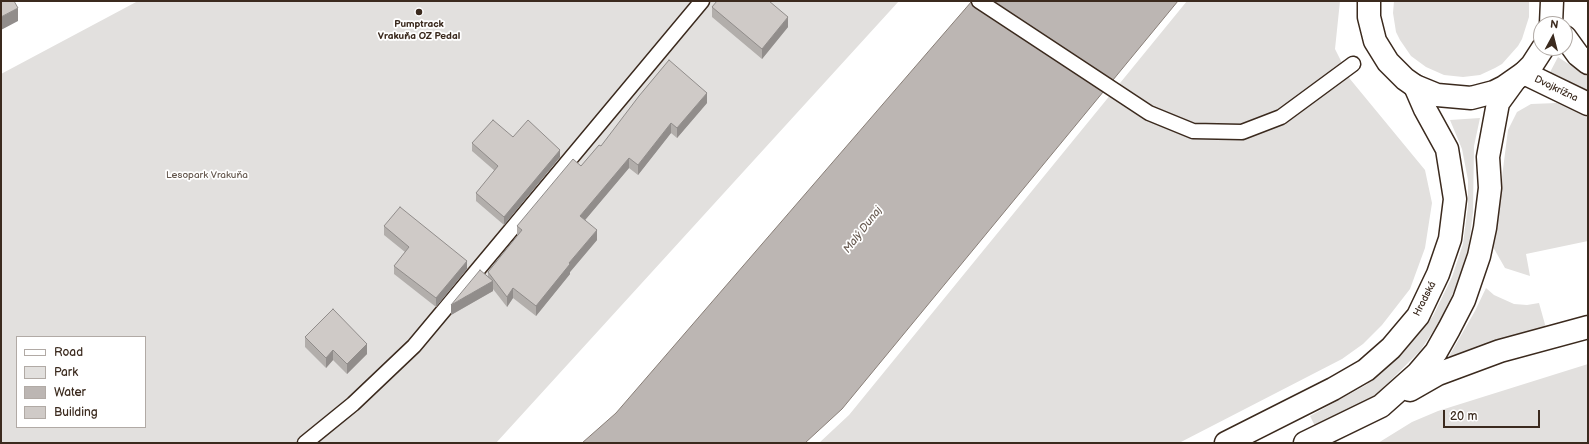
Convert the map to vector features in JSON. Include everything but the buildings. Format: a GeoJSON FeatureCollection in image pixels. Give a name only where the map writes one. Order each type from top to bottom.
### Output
{"type":"FeatureCollection","features":[{"type":"Feature","properties":{"kind":"street"},"geometry":{"type":"LineString","coordinates":[[1369,1],[1372,29],[1381,52],[1396,71],[1415,86],[1437,95],[1471,98],[1494,92],[1519,77]]}},
{"type":"Feature","properties":{"kind":"street"},"geometry":{"type":"LineString","coordinates":[[1573,48],[1578,55],[1588,63]]}},
{"type":"Feature","properties":{"kind":"street"},"geometry":{"type":"LineString","coordinates":[[1382,406],[1418,373],[1436,352],[1464,300],[1479,256],[1485,228],[1490,188],[1488,157],[1498,103],[1519,77],[1532,65],[1537,56]]}},
{"type":"Feature","properties":{"kind":"street","name":"Dvojkrížna"},"geometry":{"type":"LineString","coordinates":[[1519,77],[1588,104]]}},
{"type":"Feature","properties":{"kind":"street","name":"Hradská"},"geometry":{"type":"LineString","coordinates":[[1226,443],[1333,389],[1366,370],[1391,348],[1418,316],[1438,274],[1450,239],[1455,199],[1447,149],[1425,109],[1415,86]]}},
{"type":"Feature","properties":{"kind":"street"},"geometry":{"type":"LineString","coordinates":[[1305,443],[1382,406],[1438,374],[1500,351],[1588,327]]}},
{"type":"Feature","properties":{"kind":"lane"},"geometry":{"type":"LineString","coordinates":[[305,443],[353,404],[414,346],[702,1]]}},
{"type":"Feature","properties":{"kind":"lane"},"geometry":{"type":"LineString","coordinates":[[979,1],[1149,113],[1193,131],[1242,132],[1281,117],[1352,64]]}},
{"type":"Feature","properties":{"kind":"green space","name":"Lesopark Vrakuňa"},"geometry":{"type":"Polygon","coordinates":[[[138,1],[899,1],[496,443],[1,443],[1,74],[138,1]]]}},
{"type":"Feature","properties":{"kind":"green space"},"geometry":{"type":"Polygon","coordinates":[[[1187,1],[1340,1],[1335,49],[1350,79],[1425,170],[1432,203],[1425,248],[1410,289],[1382,325],[1363,344],[1342,359],[1179,443],[819,443],[849,415],[1187,1]]]}},
{"type":"Feature","properties":{"kind":"green space"},"geometry":{"type":"Polygon","coordinates":[[[1394,1],[1529,1],[1529,17],[1522,39],[1518,46],[1502,64],[1480,75],[1463,77],[1444,75],[1426,67],[1411,56],[1400,40],[1396,32],[1393,13],[1394,1]]]}},
{"type":"Feature","properties":{"kind":"green space"},"geometry":{"type":"Polygon","coordinates":[[[1558,57],[1588,77],[1588,93],[1548,76],[1558,57]]]}},
{"type":"Feature","properties":{"kind":"green space"},"geometry":{"type":"Polygon","coordinates":[[[1557,103],[1588,118],[1588,241],[1526,254],[1530,276],[1505,268],[1493,247],[1508,130],[1517,112],[1531,104],[1557,103]]]}},
{"type":"Feature","properties":{"kind":"green space"},"geometry":{"type":"Polygon","coordinates":[[[1480,118],[1474,146],[1473,212],[1469,245],[1459,280],[1440,321],[1420,351],[1374,397],[1315,426],[1310,416],[1366,385],[1402,354],[1433,316],[1452,277],[1463,244],[1468,206],[1468,180],[1462,149],[1450,120],[1480,118]]]}},
{"type":"Feature","properties":{"kind":"green space"},"geometry":{"type":"Polygon","coordinates":[[[1486,288],[1494,295],[1514,304],[1527,305],[1539,303],[1546,328],[1448,358],[1475,311],[1486,288]]]}},
{"type":"Feature","properties":{"kind":"green space"},"geometry":{"type":"Polygon","coordinates":[[[1588,364],[1588,443],[1378,443],[1412,422],[1438,411],[1588,364]]]}},
{"type":"Feature","properties":{"kind":"water","name":"Malý Dunaj"},"geometry":{"type":"Polygon","coordinates":[[[972,1],[1178,1],[842,409],[805,443],[582,443],[616,413],[972,1]]]}},
{"type":"Feature","properties":{"kind":"place","name":"Pumptrack Vrakuňa OZ Pedal"},"geometry":{"type":"Point","coordinates":[419,12]}}]}
